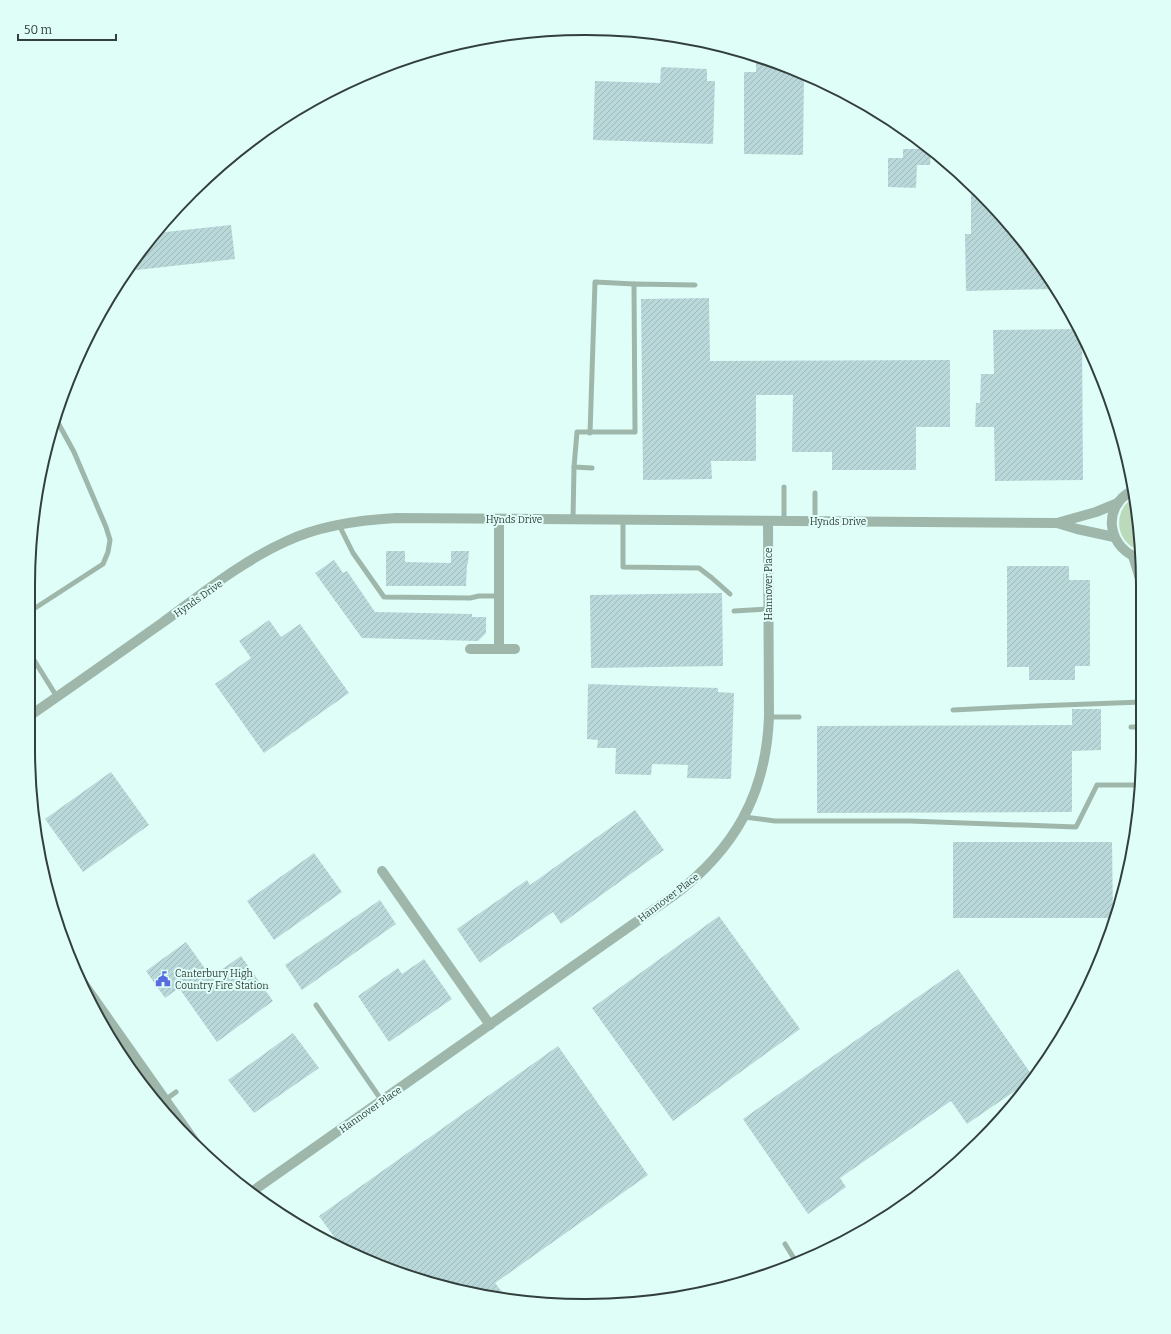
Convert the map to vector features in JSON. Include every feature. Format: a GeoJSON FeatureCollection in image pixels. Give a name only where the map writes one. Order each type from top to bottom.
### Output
{"type":"FeatureCollection","features":[{"type":"Feature","properties":{"kind":"street"},"geometry":{"type":"LineString","coordinates":[[1127,493],[1118,503],[1113,514],[1112,520],[1114,537],[1122,548],[1135,557]]}},
{"type":"Feature","properties":{"kind":"street","name":"Hynds Drive"},"geometry":{"type":"LineString","coordinates":[[1057,523],[1096,512],[1118,503]]}},
{"type":"Feature","properties":{"kind":"street","name":"Hynds Drive"},"geometry":{"type":"LineString","coordinates":[[35,712],[250,561],[288,541],[308,533],[339,525],[374,519],[768,520],[1057,523],[1114,537]]}},
{"type":"Feature","properties":{"kind":"street"},"geometry":{"type":"LineString","coordinates":[[499,519],[499,649]]}},
{"type":"Feature","properties":{"kind":"street","name":"Hannover Place"},"geometry":{"type":"LineString","coordinates":[[256,1189],[687,885],[718,855],[732,837],[744,817],[754,793],[766,750],[769,717],[768,520]]}},
{"type":"Feature","properties":{"kind":"street"},"geometry":{"type":"LineString","coordinates":[[470,649],[515,649]]}},
{"type":"Feature","properties":{"kind":"street"},"geometry":{"type":"LineString","coordinates":[[382,871],[490,1025]]}},
{"type":"Feature","properties":{"kind":"street"},"geometry":{"type":"LineString","coordinates":[[101,1008],[176,1116]]}},
{"type":"Feature","properties":{"kind":"lane"},"geometry":{"type":"LineString","coordinates":[[590,432],[595,282],[695,285]]}},
{"type":"Feature","properties":{"kind":"lane"},"geometry":{"type":"LineString","coordinates":[[573,520],[574,467],[577,432],[635,432],[634,284]]}},
{"type":"Feature","properties":{"kind":"lane"},"geometry":{"type":"LineString","coordinates":[[35,608],[103,564],[108,552],[110,540],[106,527],[74,452],[59,425]]}},
{"type":"Feature","properties":{"kind":"lane"},"geometry":{"type":"LineString","coordinates":[[574,467],[592,468]]}},
{"type":"Feature","properties":{"kind":"lane"},"geometry":{"type":"LineString","coordinates":[[784,487],[784,521]]}},
{"type":"Feature","properties":{"kind":"lane"},"geometry":{"type":"LineString","coordinates":[[815,493],[816,521]]}},
{"type":"Feature","properties":{"kind":"lane"},"geometry":{"type":"LineString","coordinates":[[623,520],[623,567],[699,568],[730,594]]}},
{"type":"Feature","properties":{"kind":"lane"},"geometry":{"type":"LineString","coordinates":[[339,525],[353,553],[384,597],[470,598],[479,596],[499,596]]}},
{"type":"Feature","properties":{"kind":"lane"},"geometry":{"type":"LineString","coordinates":[[734,611],[768,609]]}},
{"type":"Feature","properties":{"kind":"lane"},"geometry":{"type":"LineString","coordinates":[[35,662],[57,697]]}},
{"type":"Feature","properties":{"kind":"lane"},"geometry":{"type":"LineString","coordinates":[[953,710],[1136,702]]}},
{"type":"Feature","properties":{"kind":"lane"},"geometry":{"type":"LineString","coordinates":[[769,717],[799,717]]}},
{"type":"Feature","properties":{"kind":"lane"},"geometry":{"type":"LineString","coordinates":[[1131,727],[1136,727]]}},
{"type":"Feature","properties":{"kind":"lane"},"geometry":{"type":"LineString","coordinates":[[744,817],[775,821],[910,821],[1076,827],[1097,785],[1135,785]]}},
{"type":"Feature","properties":{"kind":"lane"},"geometry":{"type":"LineString","coordinates":[[316,1005],[382,1100]]}},
{"type":"Feature","properties":{"kind":"lane"},"geometry":{"type":"LineString","coordinates":[[165,1100],[176,1092]]}},
{"type":"Feature","properties":{"kind":"lane"},"geometry":{"type":"LineString","coordinates":[[785,1244],[794,1258]]}},
{"type":"Feature","properties":{"kind":"green space"},"geometry":{"type":"Polygon","coordinates":[[[1129,502],[1135,549],[1127,542],[1122,535],[1120,528],[1119,519],[1121,511],[1129,502]]]}},
{"type":"Feature","properties":{"kind":"building"},"geometry":{"type":"Polygon","coordinates":[[[756,62],[804,81],[803,155],[744,154],[744,72],[756,72],[756,62]]]}},
{"type":"Feature","properties":{"kind":"building"},"geometry":{"type":"Polygon","coordinates":[[[661,67],[707,69],[707,81],[715,81],[713,144],[593,140],[595,81],[660,83],[661,67]]]}},
{"type":"Feature","properties":{"kind":"building"},"geometry":{"type":"Polygon","coordinates":[[[903,149],[921,149],[931,157],[930,165],[917,165],[916,188],[888,187],[888,158],[903,158],[903,149]]]}},
{"type":"Feature","properties":{"kind":"building"},"geometry":{"type":"Polygon","coordinates":[[[971,192],[1022,250],[1049,289],[966,291],[965,234],[971,234],[971,192]]]}},
{"type":"Feature","properties":{"kind":"building"},"geometry":{"type":"Polygon","coordinates":[[[231,225],[235,259],[135,270],[164,232],[231,225]]]}},
{"type":"Feature","properties":{"kind":"building"},"geometry":{"type":"Polygon","coordinates":[[[709,298],[710,361],[950,360],[950,427],[916,427],[916,470],[832,470],[832,452],[792,452],[793,395],[756,395],[756,461],[711,461],[712,479],[643,480],[641,299],[709,298]]]}},
{"type":"Feature","properties":{"kind":"building"},"geometry":{"type":"Polygon","coordinates":[[[1072,329],[1082,349],[1083,480],[995,481],[994,427],[975,427],[976,403],[980,403],[981,374],[994,374],[993,330],[1072,329]]]}},
{"type":"Feature","properties":{"kind":"building"},"geometry":{"type":"Polygon","coordinates":[[[386,551],[405,551],[405,562],[451,563],[451,551],[469,551],[466,586],[386,586],[386,551]]]}},
{"type":"Feature","properties":{"kind":"building"},"geometry":{"type":"Polygon","coordinates":[[[334,560],[343,573],[347,571],[375,612],[472,614],[472,617],[486,617],[486,633],[478,641],[362,638],[315,573],[334,560]]]}},
{"type":"Feature","properties":{"kind":"building"},"geometry":{"type":"Polygon","coordinates":[[[1007,566],[1069,566],[1069,580],[1090,580],[1090,666],[1075,666],[1075,680],[1029,680],[1029,667],[1007,667],[1007,566]]]}},
{"type":"Feature","properties":{"kind":"building"},"geometry":{"type":"Polygon","coordinates":[[[722,593],[723,666],[591,668],[590,595],[722,593]]]}},
{"type":"Feature","properties":{"kind":"building"},"geometry":{"type":"Polygon","coordinates":[[[269,620],[281,637],[300,624],[349,693],[264,753],[215,684],[251,658],[239,641],[269,620]]]}},
{"type":"Feature","properties":{"kind":"building"},"geometry":{"type":"Polygon","coordinates":[[[588,684],[718,688],[718,692],[734,693],[731,779],[687,778],[688,765],[652,764],[651,775],[615,774],[616,748],[597,748],[598,740],[587,739],[588,684]]]}},
{"type":"Feature","properties":{"kind":"building"},"geometry":{"type":"Polygon","coordinates":[[[1072,709],[1101,709],[1101,750],[1072,751],[1072,812],[817,813],[817,726],[1072,725],[1072,709]]]}},
{"type":"Feature","properties":{"kind":"building"},"geometry":{"type":"Polygon","coordinates":[[[111,772],[149,825],[83,872],[45,819],[111,772]]]}},
{"type":"Feature","properties":{"kind":"building"},"geometry":{"type":"Polygon","coordinates":[[[635,810],[664,850],[561,924],[553,912],[480,963],[457,929],[527,880],[530,885],[635,810]]]}},
{"type":"Feature","properties":{"kind":"building"},"geometry":{"type":"Polygon","coordinates":[[[953,842],[1112,842],[1113,905],[1109,918],[953,918],[953,842]]]}},
{"type":"Feature","properties":{"kind":"building"},"geometry":{"type":"Polygon","coordinates":[[[314,853],[342,892],[274,940],[247,901],[314,853]]]}},
{"type":"Feature","properties":{"kind":"building"},"geometry":{"type":"Polygon","coordinates":[[[380,900],[396,924],[302,990],[285,965],[380,900]]]}},
{"type":"Feature","properties":{"kind":"building"},"geometry":{"type":"Polygon","coordinates":[[[719,916],[800,1029],[673,1121],[592,1008],[719,916]]]}},
{"type":"Feature","properties":{"kind":"building"},"geometry":{"type":"Polygon","coordinates":[[[186,942],[211,977],[241,956],[273,1001],[217,1042],[179,988],[165,998],[146,971],[186,942]]]}},
{"type":"Feature","properties":{"kind":"building"},"geometry":{"type":"Polygon","coordinates":[[[424,959],[452,999],[389,1042],[358,996],[398,968],[402,974],[424,959]]]}},
{"type":"Feature","properties":{"kind":"building"},"geometry":{"type":"Polygon","coordinates":[[[958,969],[1030,1072],[1017,1089],[967,1124],[951,1101],[840,1178],[846,1187],[808,1214],[743,1119],[958,969]]]}},
{"type":"Feature","properties":{"kind":"building"},"geometry":{"type":"Polygon","coordinates":[[[293,1033],[319,1068],[254,1113],[228,1080],[293,1033]]]}},
{"type":"Feature","properties":{"kind":"building"},"geometry":{"type":"Polygon","coordinates":[[[558,1046],[648,1175],[495,1283],[502,1292],[443,1280],[409,1270],[375,1257],[335,1238],[319,1216],[558,1046]]]}},
{"type":"Feature","properties":{"kind":"place","name":"Canterbury High Country Fire Station"},"geometry":{"type":"Point","coordinates":[163,979]}}]}
